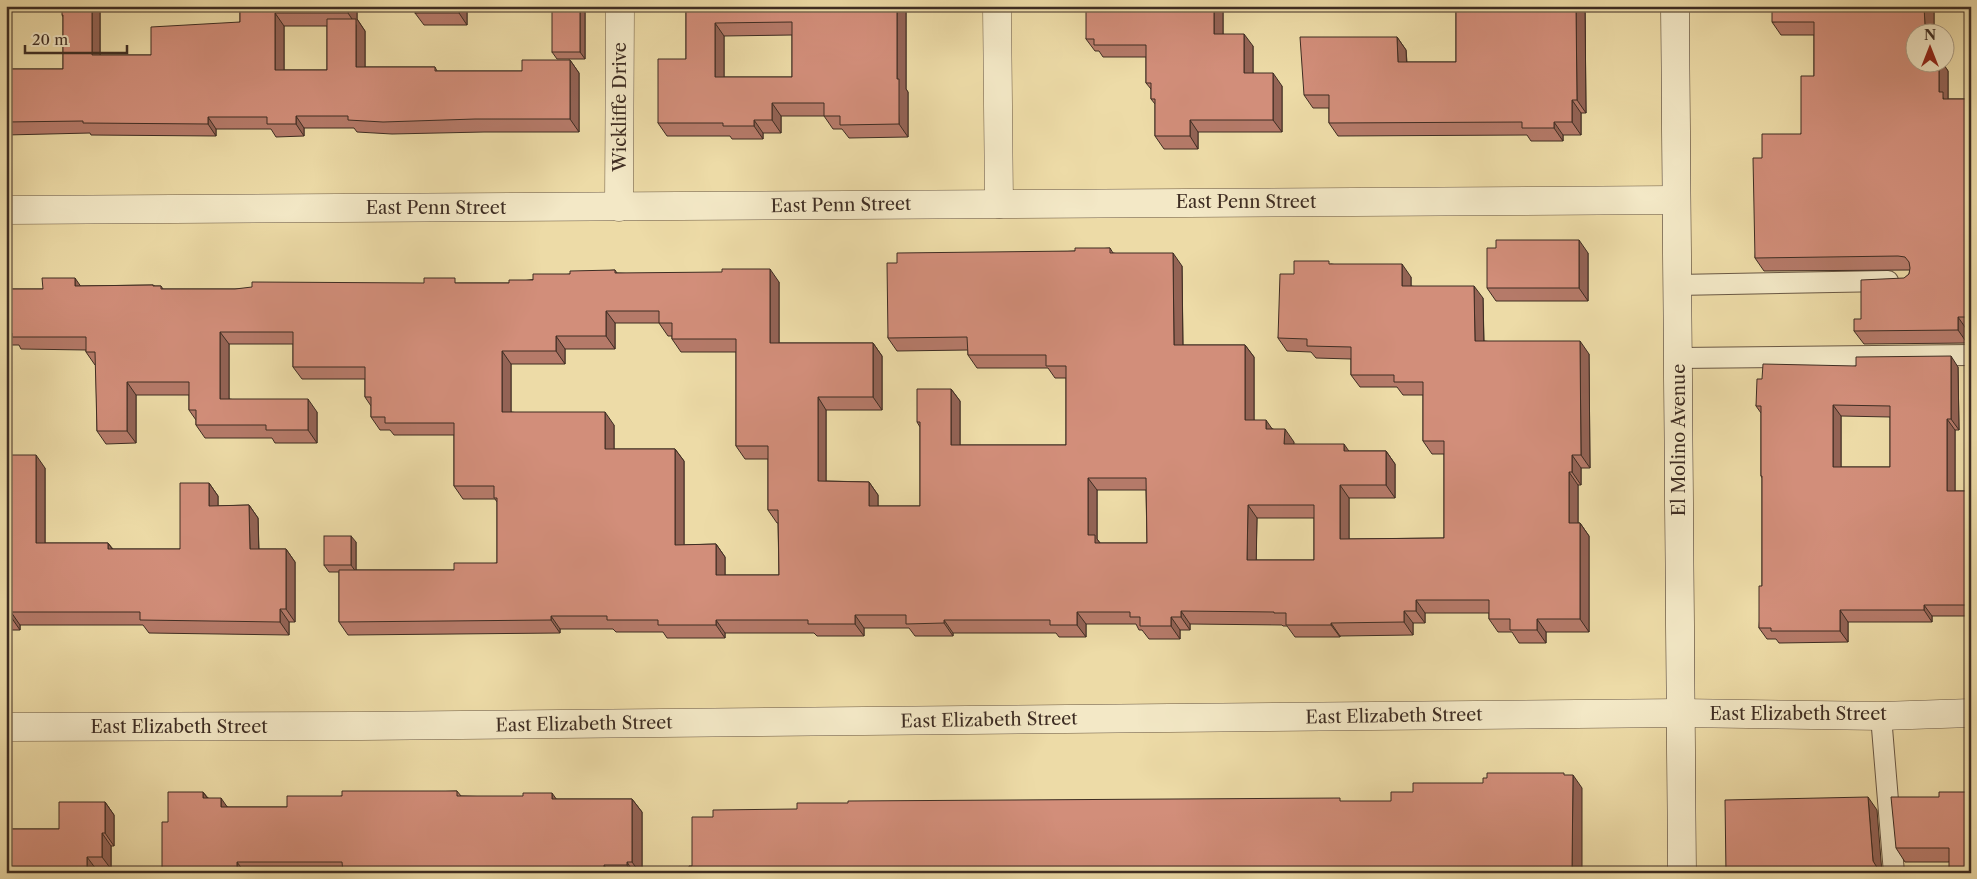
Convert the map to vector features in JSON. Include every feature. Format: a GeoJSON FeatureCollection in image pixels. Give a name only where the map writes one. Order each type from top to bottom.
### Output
{"type":"FeatureCollection","features":[{"type":"Feature","properties":{"kind":"street","name":"Wickliffe Drive"},"geometry":{"type":"LineString","coordinates":[[619,207],[620,6]]}},
{"type":"Feature","properties":{"kind":"street"},"geometry":{"type":"LineString","coordinates":[[997,6],[999,204]]}},
{"type":"Feature","properties":{"kind":"street","name":"El Molino Avenue"},"geometry":{"type":"LineString","coordinates":[[1675,6],[1682,873]]}},
{"type":"Feature","properties":{"kind":"street","name":"East Penn Street"},"geometry":{"type":"LineString","coordinates":[[6,210],[1676,200]]}},
{"type":"Feature","properties":{"kind":"street","name":"East Elizabeth Street"},"geometry":{"type":"LineString","coordinates":[[6,727],[382,726],[1681,713],[1881,716],[1971,713]]}},
{"type":"Feature","properties":{"kind":"lane"},"geometry":{"type":"LineString","coordinates":[[1677,285],[1908,281]]}},
{"type":"Feature","properties":{"kind":"lane"},"geometry":{"type":"LineString","coordinates":[[1678,358],[1887,357],[1971,354]]}},
{"type":"Feature","properties":{"kind":"lane"},"geometry":{"type":"LineString","coordinates":[[1881,716],[1894,873]]}},
{"type":"Feature","properties":{"kind":"building"},"geometry":{"type":"Polygon","coordinates":[[[62,6],[92,6],[92,55],[151,55],[151,27],[240,22],[240,6],[348,6],[348,13],[275,13],[275,70],[327,70],[327,19],[356,19],[356,67],[435,67],[435,71],[522,71],[522,60],[570,60],[570,119],[475,119],[383,122],[348,120],[348,116],[296,116],[296,124],[267,124],[267,117],[208,117],[208,124],[83,123],[83,121],[6,122],[6,69],[63,69],[62,6]]]}},
{"type":"Feature","properties":{"kind":"building"},"geometry":{"type":"Polygon","coordinates":[[[415,6],[459,6],[459,13],[415,13],[415,6]]]}},
{"type":"Feature","properties":{"kind":"building"},"geometry":{"type":"Polygon","coordinates":[[[552,6],[580,6],[580,52],[552,52],[552,6]]]}},
{"type":"Feature","properties":{"kind":"building"},"geometry":{"type":"Polygon","coordinates":[[[686,6],[897,6],[899,124],[840,125],[840,116],[824,116],[824,103],[772,103],[772,120],[754,120],[754,126],[723,126],[723,123],[658,123],[658,59],[686,59],[686,6]],[[792,22],[715,23],[715,77],[792,77],[792,22]]]}},
{"type":"Feature","properties":{"kind":"building"},"geometry":{"type":"Polygon","coordinates":[[[1094,6],[1214,6],[1214,34],[1244,34],[1244,73],[1273,73],[1273,120],[1190,120],[1190,136],[1155,136],[1155,99],[1151,99],[1151,83],[1146,83],[1146,45],[1094,45],[1094,39],[1086,39],[1086,11],[1094,11],[1094,6]]]}},
{"type":"Feature","properties":{"kind":"building"},"geometry":{"type":"Polygon","coordinates":[[[1456,6],[1576,6],[1577,100],[1572,100],[1572,122],[1554,122],[1554,128],[1522,128],[1522,122],[1329,123],[1329,95],[1304,95],[1300,37],[1397,37],[1398,62],[1456,62],[1456,6]]]}},
{"type":"Feature","properties":{"kind":"building"},"geometry":{"type":"Polygon","coordinates":[[[1772,6],[1924,6],[1925,22],[1904,22],[1904,72],[1939,72],[1939,92],[1943,92],[1943,99],[1971,99],[1971,186],[1966,186],[1971,246],[1971,279],[1966,279],[1966,317],[1958,317],[1958,330],[1854,331],[1854,319],[1861,319],[1861,280],[1904,278],[1909,274],[1910,268],[1909,262],[1905,257],[1755,258],[1753,158],[1762,158],[1762,134],[1801,134],[1801,76],[1814,76],[1814,22],[1772,22],[1772,6]]]}},
{"type":"Feature","properties":{"kind":"building"},"geometry":{"type":"Polygon","coordinates":[[[1496,240],[1579,240],[1579,288],[1487,288],[1487,248],[1496,248],[1496,240]]]}},
{"type":"Feature","properties":{"kind":"building"},"geometry":{"type":"Polygon","coordinates":[[[1075,248],[1110,248],[1110,253],[1173,253],[1174,345],[1245,345],[1245,420],[1266,420],[1266,429],[1285,429],[1284,444],[1344,444],[1344,451],[1386,451],[1386,485],[1340,485],[1340,539],[1444,538],[1444,441],[1423,441],[1423,382],[1394,382],[1394,375],[1351,375],[1351,347],[1307,346],[1307,339],[1278,338],[1280,274],[1294,274],[1294,261],[1329,261],[1329,264],[1402,264],[1402,286],[1474,286],[1475,341],[1580,341],[1581,455],[1572,455],[1572,472],[1569,472],[1569,523],[1580,523],[1580,619],[1537,619],[1537,630],[1510,630],[1510,619],[1489,619],[1489,600],[1416,600],[1416,611],[1404,611],[1404,622],[1331,623],[1331,625],[1286,625],[1286,613],[1181,611],[1181,617],[1171,617],[1171,626],[1140,626],[1140,617],[1130,617],[1130,612],[1077,612],[1077,625],[1050,625],[1050,620],[944,620],[944,623],[906,624],[906,615],[855,615],[855,624],[808,624],[808,620],[716,620],[716,625],[658,625],[658,620],[607,620],[607,616],[551,616],[551,620],[339,622],[339,570],[454,570],[454,563],[497,563],[497,498],[494,498],[494,486],[454,486],[454,423],[385,423],[385,417],[371,417],[371,397],[365,397],[365,367],[293,367],[293,332],[220,332],[220,399],[308,399],[308,430],[266,430],[266,425],[196,425],[196,410],[189,410],[189,382],[127,382],[127,431],[97,431],[95,352],[86,352],[86,337],[12,337],[12,333],[6,333],[6,289],[43,289],[42,278],[75,278],[75,286],[153,285],[161,286],[161,289],[235,289],[252,287],[252,282],[424,283],[424,278],[455,278],[455,283],[509,283],[509,280],[533,280],[533,274],[570,274],[570,271],[615,270],[615,273],[722,272],[722,269],[770,269],[770,343],[873,343],[873,397],[818,397],[818,481],[869,482],[869,506],[920,506],[920,422],[917,422],[917,389],[951,389],[951,445],[1066,445],[1066,366],[1046,366],[1046,355],[968,355],[967,337],[888,338],[887,263],[897,263],[897,253],[1075,251],[1075,248]],[[606,311],[606,336],[556,336],[556,351],[502,351],[502,412],[605,412],[605,449],[675,449],[675,545],[716,544],[716,575],[779,575],[778,510],[768,510],[768,446],[736,446],[736,339],[672,339],[672,323],[659,323],[659,311],[606,311]],[[1088,478],[1088,535],[1095,535],[1095,543],[1147,543],[1146,478],[1088,478]],[[1248,505],[1247,560],[1314,560],[1314,505],[1248,505]]]}},
{"type":"Feature","properties":{"kind":"building"},"geometry":{"type":"Polygon","coordinates":[[[1951,356],[1951,419],[1947,419],[1947,491],[1971,491],[1971,605],[1924,605],[1924,610],[1840,610],[1840,631],[1771,631],[1771,628],[1759,628],[1759,586],[1762,586],[1762,476],[1761,406],[1756,406],[1757,379],[1762,379],[1763,364],[1856,366],[1856,357],[1951,356]],[[1833,405],[1833,467],[1890,467],[1890,406],[1833,405]]]}},
{"type":"Feature","properties":{"kind":"building"},"geometry":{"type":"Polygon","coordinates":[[[6,455],[36,455],[36,543],[108,543],[108,549],[180,549],[180,483],[209,483],[209,506],[249,505],[250,549],[286,549],[286,609],[280,609],[280,622],[140,620],[140,612],[11,612],[11,617],[6,617],[6,455]]]}},
{"type":"Feature","properties":{"kind":"building"},"geometry":{"type":"Polygon","coordinates":[[[324,536],[351,536],[351,565],[324,565],[324,536]]]}},
{"type":"Feature","properties":{"kind":"building"},"geometry":{"type":"Polygon","coordinates":[[[1487,773],[1564,773],[1564,775],[1573,775],[1572,871],[1577,871],[1577,873],[689,873],[689,866],[692,866],[692,817],[713,817],[713,810],[797,809],[797,803],[848,803],[848,801],[1340,798],[1340,801],[1391,801],[1391,792],[1413,792],[1413,783],[1483,783],[1483,778],[1487,778],[1487,773]]]}},
{"type":"Feature","properties":{"kind":"building"},"geometry":{"type":"Polygon","coordinates":[[[342,791],[457,791],[457,796],[523,796],[523,793],[552,793],[552,799],[632,799],[632,862],[627,862],[627,865],[604,865],[604,873],[343,873],[342,862],[237,862],[237,873],[162,873],[162,822],[168,822],[168,792],[203,792],[203,798],[221,798],[221,807],[287,807],[287,796],[342,796],[342,791]]]}},
{"type":"Feature","properties":{"kind":"building"},"geometry":{"type":"Polygon","coordinates":[[[1939,792],[1971,792],[1971,873],[1949,873],[1949,848],[1896,848],[1891,797],[1939,797],[1939,792]]]}},
{"type":"Feature","properties":{"kind":"building"},"geometry":{"type":"Polygon","coordinates":[[[1868,797],[1873,861],[1878,869],[1878,873],[1726,873],[1725,800],[1868,797]]]}},
{"type":"Feature","properties":{"kind":"building"},"geometry":{"type":"Polygon","coordinates":[[[59,802],[105,802],[105,833],[102,833],[102,857],[87,857],[87,873],[6,873],[6,829],[59,829],[59,802]]]}}]}
